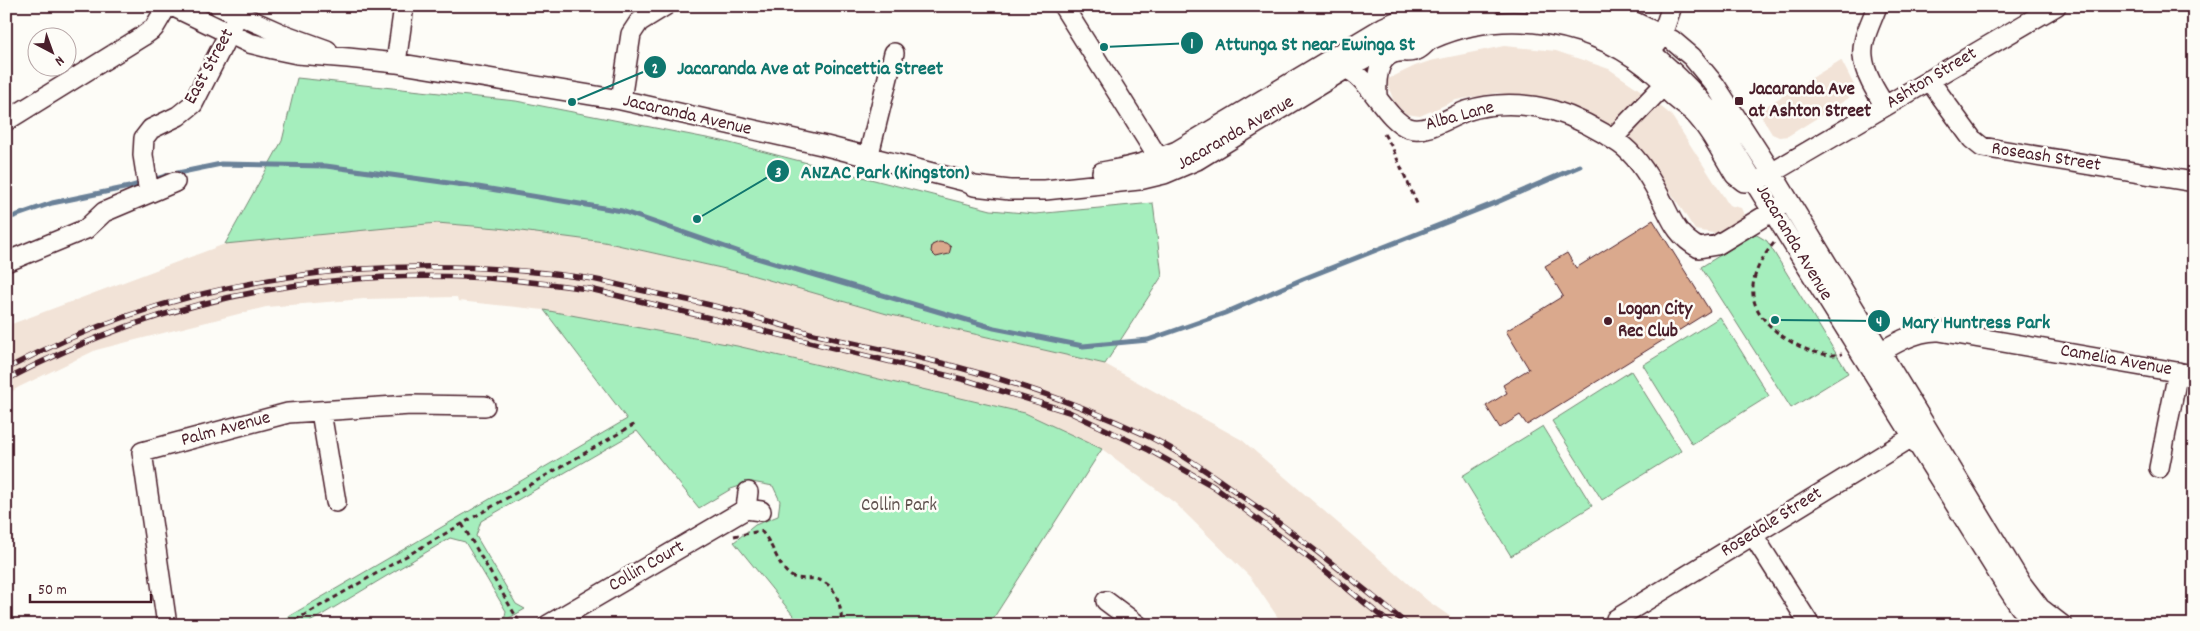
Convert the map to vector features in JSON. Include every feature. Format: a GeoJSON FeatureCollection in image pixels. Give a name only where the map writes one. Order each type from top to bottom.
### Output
{"type":"FeatureCollection","features":[{"type":"Feature","properties":{"kind":"street"},"geometry":{"type":"LineString","coordinates":[[6,121],[144,36],[154,28],[166,6]]}},
{"type":"Feature","properties":{"kind":"street","name":"Jacaranda Avenue"},"geometry":{"type":"LineString","coordinates":[[172,6],[249,44],[297,54],[396,64],[621,100],[826,146],[868,158],[964,180],[974,186],[1010,190],[1045,190],[1119,182],[1161,167],[1197,160],[1347,68],[1392,49],[1428,24],[1458,12],[1489,6]]}},
{"type":"Feature","properties":{"kind":"street","name":"Jacaranda Avenue"},"geometry":{"type":"LineString","coordinates":[[219,6],[280,33],[348,58]]}},
{"type":"Feature","properties":{"kind":"street"},"geometry":{"type":"LineString","coordinates":[[396,64],[404,6]]}},
{"type":"Feature","properties":{"kind":"street"},"geometry":{"type":"LineString","coordinates":[[621,100],[631,34],[639,22],[665,6]]}},
{"type":"Feature","properties":{"kind":"street"},"geometry":{"type":"LineString","coordinates":[[1063,6],[1161,167]]}},
{"type":"Feature","properties":{"kind":"street","name":"Jacaranda Avenue"},"geometry":{"type":"LineString","coordinates":[[1161,167],[1199,139],[1268,96],[1384,27],[1431,6]]}},
{"type":"Feature","properties":{"kind":"street","name":"Jacaranda Avenue"},"geometry":{"type":"LineString","coordinates":[[1536,6],[1561,9],[1599,21],[1633,39],[1652,52],[1684,82],[1764,178],[1789,201],[1874,356],[2016,600],[2038,625]]}},
{"type":"Feature","properties":{"kind":"street","name":"Jacaranda Avenue"},"geometry":{"type":"LineString","coordinates":[[1595,6],[1614,12],[1662,35],[1683,49],[1715,85],[1764,178],[1773,211],[1874,356]]}},
{"type":"Feature","properties":{"kind":"street"},"geometry":{"type":"LineString","coordinates":[[1652,52],[1662,35],[1672,6]]}},
{"type":"Feature","properties":{"kind":"street"},"geometry":{"type":"LineString","coordinates":[[1877,6],[1863,56],[1874,88],[1885,106]]}},
{"type":"Feature","properties":{"kind":"street","name":"Ashton Street"},"geometry":{"type":"LineString","coordinates":[[1764,178],[2056,6]]}},
{"type":"Feature","properties":{"kind":"street","name":"East Street"},"geometry":{"type":"LineString","coordinates":[[148,189],[143,155],[144,138],[151,129],[178,116],[193,104],[238,15]]}},
{"type":"Feature","properties":{"kind":"street"},"geometry":{"type":"LineString","coordinates":[[1377,95],[1378,71],[1392,49],[1416,51],[1429,40],[1452,31],[1486,23],[1524,22],[1561,26],[1598,38],[1636,60],[1659,78],[1672,95],[1693,112],[1735,175],[1744,182],[1764,178]]}},
{"type":"Feature","properties":{"kind":"street"},"geometry":{"type":"LineString","coordinates":[[868,158],[894,53]]}},
{"type":"Feature","properties":{"kind":"street"},"geometry":{"type":"LineString","coordinates":[[1268,96],[1280,96],[1293,91],[1324,71],[1338,67],[1347,68]]}},
{"type":"Feature","properties":{"kind":"street","name":"Alba Lane"},"geometry":{"type":"LineString","coordinates":[[1347,68],[1377,95],[1385,108],[1397,121],[1410,129],[1427,127],[1467,111],[1493,105],[1520,105],[1552,110],[1573,118],[1621,144],[1642,167],[1685,240],[1699,248],[1717,245],[1789,201]]}},
{"type":"Feature","properties":{"kind":"street","name":"Roseash Street"},"geometry":{"type":"LineString","coordinates":[[1929,80],[1972,139],[1982,147],[2194,182]]}},
{"type":"Feature","properties":{"kind":"street"},"geometry":{"type":"LineString","coordinates":[[1612,139],[1664,85]]}},
{"type":"Feature","properties":{"kind":"street"},"geometry":{"type":"LineString","coordinates":[[6,262],[86,229],[104,212],[148,189],[175,182]]}},
{"type":"Feature","properties":{"kind":"street","name":"Camelia Avenue"},"geometry":{"type":"LineString","coordinates":[[1874,356],[1924,331],[1939,331],[2186,374]]}},
{"type":"Feature","properties":{"kind":"street"},"geometry":{"type":"LineString","coordinates":[[2159,468],[2186,374]]}},
{"type":"Feature","properties":{"kind":"street","name":"Palm Avenue"},"geometry":{"type":"LineString","coordinates":[[167,625],[142,452],[288,413],[411,405],[485,406]]}},
{"type":"Feature","properties":{"kind":"street"},"geometry":{"type":"LineString","coordinates":[[321,412],[336,502]]}},
{"type":"Feature","properties":{"kind":"street","name":"Jacaranda Avenue"},"geometry":{"type":"LineString","coordinates":[[1920,433],[2021,583],[2040,608],[2062,625]]}},
{"type":"Feature","properties":{"kind":"street","name":"Rosedale Street"},"geometry":{"type":"LineString","coordinates":[[1616,618],[1920,433]]}},
{"type":"Feature","properties":{"kind":"street","name":"Collin Court"},"geometry":{"type":"LineString","coordinates":[[548,625],[716,527],[751,504]]}},
{"type":"Feature","properties":{"kind":"street"},"geometry":{"type":"LineString","coordinates":[[1753,535],[1810,625]]}},
{"type":"Feature","properties":{"kind":"street"},"geometry":{"type":"LineString","coordinates":[[1106,602],[1138,625]]}},
{"type":"Feature","properties":{"kind":"path"},"geometry":{"type":"LineString","coordinates":[[1382,131],[1392,147],[1418,206]]}},
{"type":"Feature","properties":{"kind":"path"},"geometry":{"type":"LineString","coordinates":[[1774,242],[1760,264],[1753,282],[1753,297],[1759,312],[1781,335],[1796,345],[1826,356],[1843,354]]}},
{"type":"Feature","properties":{"kind":"path"},"geometry":{"type":"LineString","coordinates":[[287,625],[635,424]]}},
{"type":"Feature","properties":{"kind":"path"},"geometry":{"type":"LineString","coordinates":[[462,524],[521,625]]}},
{"type":"Feature","properties":{"kind":"path"},"geometry":{"type":"LineString","coordinates":[[716,527],[722,538],[761,531],[770,540],[780,563],[792,576],[816,579],[828,584],[838,597],[842,625]]}},
{"type":"Feature","properties":{"kind":"shaded area"},"geometry":{"type":"Polygon","coordinates":[[[1504,46],[1556,51],[1609,69],[1643,92],[1671,115],[1729,205],[1741,208],[1745,217],[1719,234],[1695,230],[1668,188],[1627,134],[1588,113],[1553,100],[1497,93],[1456,100],[1420,116],[1406,114],[1394,102],[1386,80],[1430,61],[1504,46]]]}},
{"type":"Feature","properties":{"kind":"shaded area"},"geometry":{"type":"Polygon","coordinates":[[[1841,60],[1854,85],[1849,98],[1788,136],[1779,137],[1772,134],[1758,111],[1841,60]]]}},
{"type":"Feature","properties":{"kind":"shaded area"},"geometry":{"type":"Polygon","coordinates":[[[437,223],[498,228],[604,242],[748,274],[887,314],[1105,364],[1242,440],[1428,601],[1462,625],[1283,625],[1251,578],[1175,503],[1102,449],[1025,413],[737,346],[544,310],[458,301],[457,297],[364,299],[266,307],[96,350],[6,395],[6,326],[225,244],[437,223]]]}},
{"type":"Feature","properties":{"kind":"green space"},"geometry":{"type":"Polygon","coordinates":[[[297,78],[516,101],[722,141],[991,210],[1035,214],[1153,203],[1162,276],[1105,364],[887,314],[748,274],[604,242],[498,228],[437,223],[225,244],[282,141],[297,78]]]}},
{"type":"Feature","properties":{"kind":"green space"},"geometry":{"type":"Polygon","coordinates":[[[1755,234],[1767,241],[1848,373],[1791,408],[1701,267],[1755,234]]]}},
{"type":"Feature","properties":{"kind":"green space","name":"Collin Park"},"geometry":{"type":"Polygon","coordinates":[[[544,310],[737,346],[1025,413],[1102,449],[989,625],[801,625],[734,542],[755,525],[778,516],[780,501],[773,486],[752,482],[731,489],[699,508],[637,431],[481,521],[476,536],[516,604],[525,609],[504,621],[506,611],[465,542],[450,538],[305,625],[274,625],[627,419],[544,310]]]}},
{"type":"Feature","properties":{"kind":"green space"},"geometry":{"type":"Polygon","coordinates":[[[1720,317],[1769,396],[1692,444],[1643,365],[1720,317]]]}},
{"type":"Feature","properties":{"kind":"green space"},"geometry":{"type":"Polygon","coordinates":[[[1631,371],[1681,451],[1602,500],[1552,421],[1631,371]]]}},
{"type":"Feature","properties":{"kind":"green space"},"geometry":{"type":"Polygon","coordinates":[[[1543,426],[1592,506],[1511,556],[1462,476],[1543,426]]]}},
{"type":"Feature","properties":{"kind":"building","name":"Logan City Rec Club"},"geometry":{"type":"Polygon","coordinates":[[[1653,220],[1710,311],[1527,425],[1520,415],[1500,428],[1486,406],[1507,393],[1503,385],[1529,369],[1506,331],[1563,296],[1545,266],[1567,253],[1576,268],[1653,220]]]}},
{"type":"Feature","properties":{"kind":"building"},"geometry":{"type":"Polygon","coordinates":[[[939,242],[946,243],[951,247],[949,254],[936,257],[931,252],[932,245],[939,242]]]}},
{"type":"Feature","properties":{"kind":"waterway"},"geometry":{"type":"LineString","coordinates":[[6,219],[52,203],[129,187],[173,174],[221,164],[326,166],[478,187],[622,211],[757,258],[994,328],[1083,346],[1148,340],[1225,313],[1303,279],[1495,203],[1580,166]]}},
{"type":"Feature","properties":{"kind":"railway"},"geometry":{"type":"LineString","coordinates":[[6,369],[74,336],[144,310],[215,291],[288,277],[362,269],[436,267],[511,270],[593,279],[716,306],[806,332],[968,370],[1062,400],[1107,418],[1152,438],[1189,459],[1309,545],[1408,625]]}},
{"type":"Feature","properties":{"kind":"railway"},"geometry":{"type":"LineString","coordinates":[[6,380],[60,353],[172,312],[229,297],[287,287],[346,280],[405,277],[466,277],[590,289],[966,380],[1069,412],[1149,450],[1213,486],[1312,560],[1392,625]]}},
{"type":"Feature","properties":{"kind":"place","name":"Attunga St near Ewinga St"},"geometry":{"type":"Point","coordinates":[1104,47]}},
{"type":"Feature","properties":{"kind":"place","name":"Jacaranda Ave at Ashton Street"},"geometry":{"type":"Point","coordinates":[1739,101]}},
{"type":"Feature","properties":{"kind":"place","name":"Jacaranda Ave at Poincettia Street"},"geometry":{"type":"Point","coordinates":[572,102]}},
{"type":"Feature","properties":{"kind":"place","name":"ANZAC Park (Kingston)"},"geometry":{"type":"Point","coordinates":[697,219]}},
{"type":"Feature","properties":{"kind":"place","name":"Mary Huntress Park"},"geometry":{"type":"Point","coordinates":[1775,320]}},
{"type":"Feature","properties":{"kind":"place","name":"Logan City Rec Club"},"geometry":{"type":"Point","coordinates":[1608,321]}}]}
